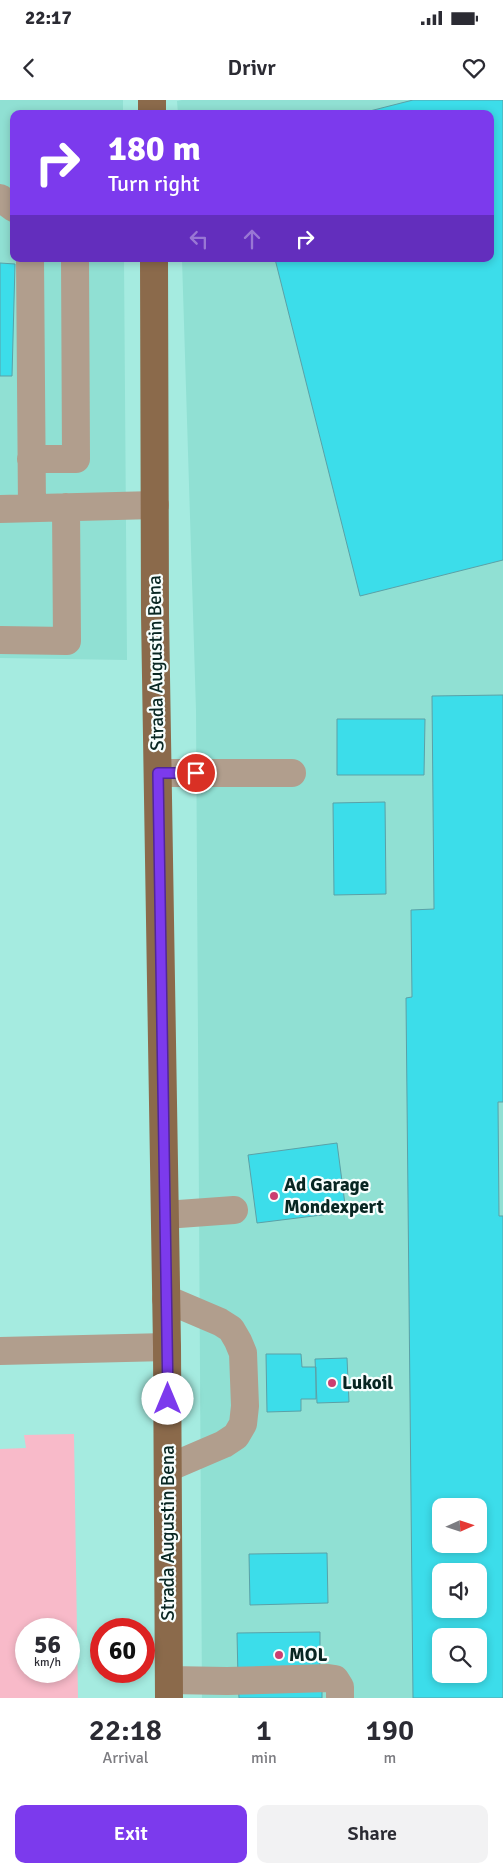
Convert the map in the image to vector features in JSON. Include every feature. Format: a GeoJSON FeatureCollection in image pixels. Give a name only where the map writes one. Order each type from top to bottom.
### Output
{"type":"FeatureCollection","features":[{"type":"Feature","properties":{"kind":"main road","name":"Strada Augustin Bena"},"geometry":{"type":"LineString","coordinates":[[154,262],[158,773],[167,1347],[169,1689]]}},
{"type":"Feature","properties":{"kind":"lane"},"geometry":{"type":"LineString","coordinates":[[30,262],[32,508]]}},
{"type":"Feature","properties":{"kind":"lane"},"geometry":{"type":"LineString","coordinates":[[31,459],[76,459],[75,262]]}},
{"type":"Feature","properties":{"kind":"lane"},"geometry":{"type":"LineString","coordinates":[[0,509],[155,505]]}},
{"type":"Feature","properties":{"kind":"lane"},"geometry":{"type":"LineString","coordinates":[[0,640],[67,641],[66,507]]}},
{"type":"Feature","properties":{"kind":"lane"},"geometry":{"type":"LineString","coordinates":[[158,773],[292,774]]}},
{"type":"Feature","properties":{"kind":"lane"},"geometry":{"type":"LineString","coordinates":[[165,1215],[234,1210]]}},
{"type":"Feature","properties":{"kind":"lane"},"geometry":{"type":"LineString","coordinates":[[166,1300],[220,1322],[230,1329],[238,1341],[242,1353],[245,1406],[244,1424],[236,1436],[224,1444],[168,1468]]}},
{"type":"Feature","properties":{"kind":"lane"},"geometry":{"type":"LineString","coordinates":[[0,1351],[167,1347]]}},
{"type":"Feature","properties":{"kind":"lane"},"geometry":{"type":"LineString","coordinates":[[169,1689],[230,1689],[328,1678],[335,1679],[340,1687],[340,1698]]}},
{"type":"Feature","properties":{"kind":"shaded area"},"geometry":{"type":"Polygon","coordinates":[[[0,100],[123,100],[123,110],[10,110],[10,262],[124,262],[127,660],[0,658],[0,100]]]}},
{"type":"Feature","properties":{"kind":"shaded area"},"geometry":{"type":"Polygon","coordinates":[[[503,100],[503,1698],[202,1698],[196,710],[182,262],[494,262],[494,110],[178,110],[177,101],[503,100]]]}},
{"type":"Feature","properties":{"kind":"shaded area"},"geometry":{"type":"Polygon","coordinates":[[[74,1434],[77,1618],[15,1618],[15,1683],[78,1683],[78,1698],[0,1698],[0,1449],[26,1448],[24,1435],[74,1434]]]}},
{"type":"Feature","properties":{"kind":"building"},"geometry":{"type":"Polygon","coordinates":[[[413,100],[503,100],[503,560],[360,596],[276,262],[494,262],[494,110],[374,110],[413,100]]]}},
{"type":"Feature","properties":{"kind":"building"},"geometry":{"type":"Polygon","coordinates":[[[0,263],[15,264],[12,376],[0,376],[0,263]]]}},
{"type":"Feature","properties":{"kind":"building"},"geometry":{"type":"Polygon","coordinates":[[[503,695],[503,1102],[498,1102],[499,1216],[503,1216],[503,1698],[413,1698],[406,998],[412,997],[411,910],[434,909],[432,696],[503,695]]]}},
{"type":"Feature","properties":{"kind":"building"},"geometry":{"type":"Polygon","coordinates":[[[337,719],[425,719],[424,775],[337,775],[337,719]]]}},
{"type":"Feature","properties":{"kind":"building"},"geometry":{"type":"Polygon","coordinates":[[[385,802],[386,894],[334,895],[333,803],[385,802]]]}},
{"type":"Feature","properties":{"kind":"building"},"geometry":{"type":"Polygon","coordinates":[[[337,1143],[346,1212],[257,1223],[248,1155],[337,1143]]]}},
{"type":"Feature","properties":{"kind":"building"},"geometry":{"type":"Polygon","coordinates":[[[266,1354],[301,1354],[302,1367],[316,1367],[316,1399],[301,1399],[301,1411],[267,1412],[266,1354]]]}},
{"type":"Feature","properties":{"kind":"building","name":"Lukoil"},"geometry":{"type":"Polygon","coordinates":[[[347,1358],[349,1402],[317,1403],[315,1359],[347,1358]]]}},
{"type":"Feature","properties":{"kind":"building"},"geometry":{"type":"Polygon","coordinates":[[[327,1553],[328,1603],[250,1605],[249,1554],[327,1553]]]}},
{"type":"Feature","properties":{"kind":"building","name":"MOL"},"geometry":{"type":"Polygon","coordinates":[[[320,1632],[320,1676],[238,1678],[237,1633],[320,1632]]]}},
{"type":"Feature","properties":{"kind":"building"},"geometry":{"type":"Polygon","coordinates":[[[322,1677],[322,1698],[239,1698],[238,1679],[322,1677]]]}},
{"type":"Feature","properties":{"kind":"place","name":"Ad Garage Mondexpert"},"geometry":{"type":"Point","coordinates":[274,1196]}},
{"type":"Feature","properties":{"kind":"place","name":"Lukoil"},"geometry":{"type":"Point","coordinates":[332,1383]}},
{"type":"Feature","properties":{"kind":"place","name":"MOL"},"geometry":{"type":"Point","coordinates":[279,1655]}},
{"type":"Feature","properties":{"kind":"route"},"geometry":{"type":"LineString","coordinates":[[168,1399],[158,773],[196,773]]}}]}
